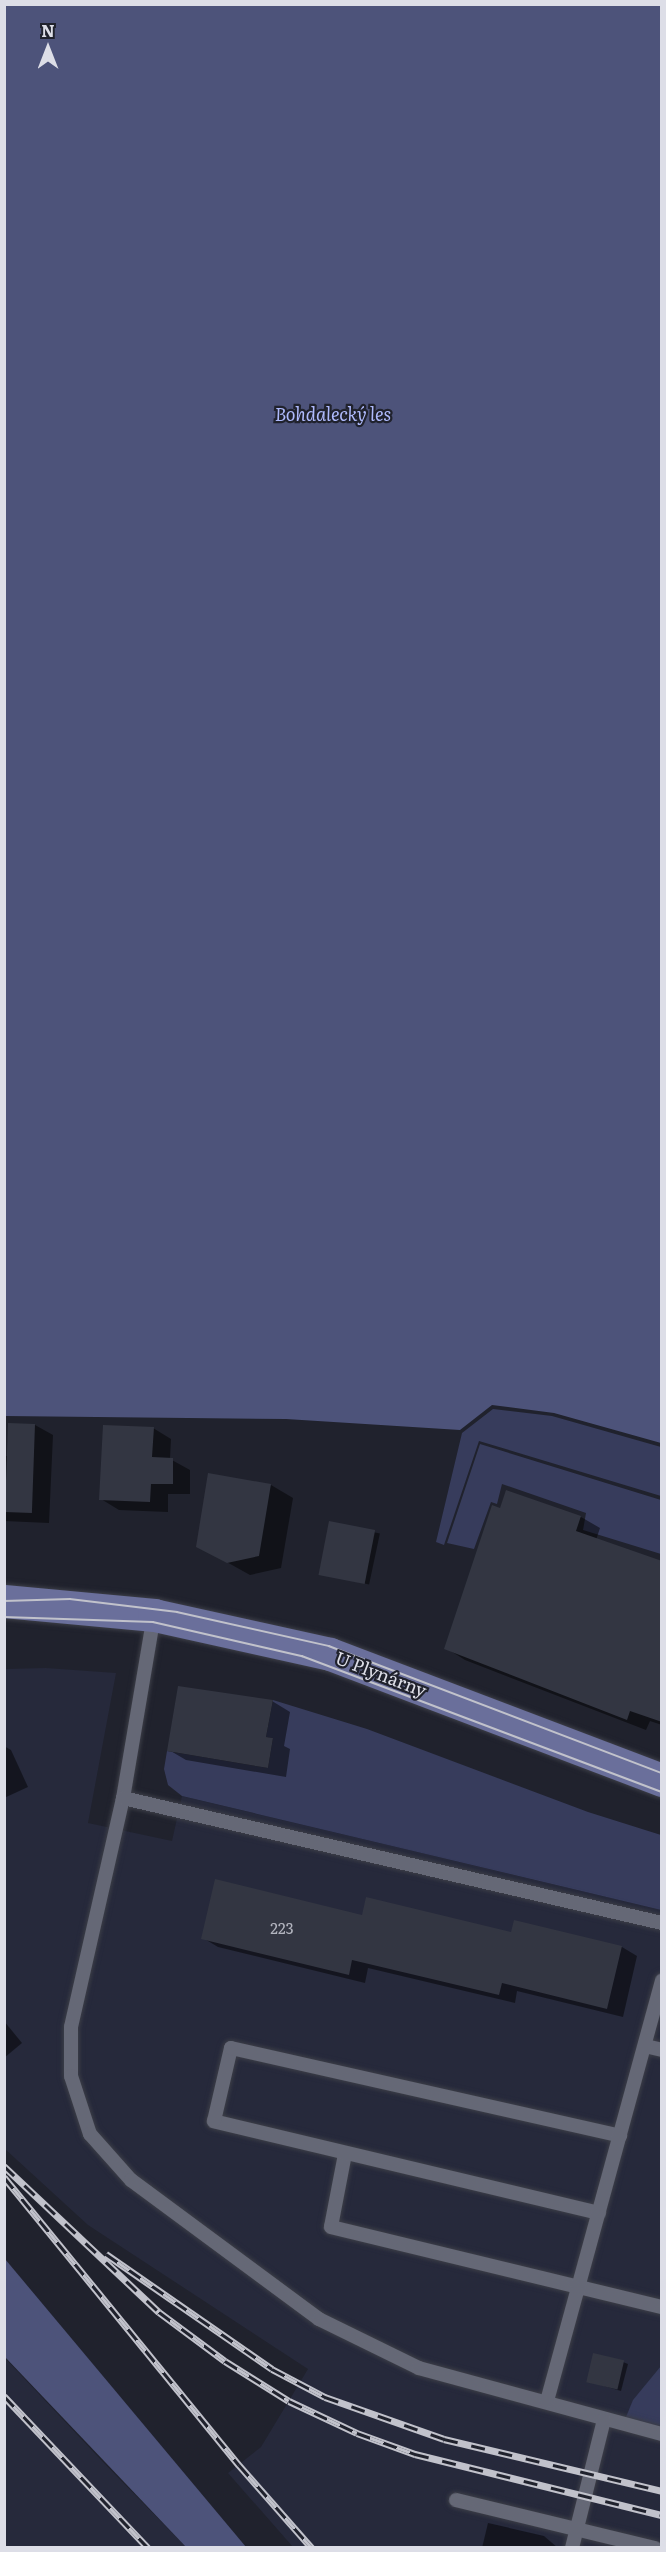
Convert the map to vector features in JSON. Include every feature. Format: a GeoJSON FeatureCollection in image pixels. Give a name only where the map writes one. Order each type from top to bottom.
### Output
{"type":"FeatureCollection","features":[{"type":"Feature","properties":{"kind":"street","name":"U Plynárny"},"geometry":{"type":"LineString","coordinates":[[5,1613],[90,1610],[154,1615],[330,1654],[662,1780]]}},
{"type":"Feature","properties":{"kind":"lane"},"geometry":{"type":"LineString","coordinates":[[154,1615],[123,1798],[70,2027],[71,2076],[90,2134],[131,2180],[319,2319],[419,2368],[662,2434]]}},
{"type":"Feature","properties":{"kind":"lane"},"geometry":{"type":"LineString","coordinates":[[123,1798],[662,1923]]}},
{"type":"Feature","properties":{"kind":"lane"},"geometry":{"type":"LineString","coordinates":[[547,2401],[662,1980]]}},
{"type":"Feature","properties":{"kind":"lane"},"geometry":{"type":"LineString","coordinates":[[645,2046],[662,2050]]}},
{"type":"Feature","properties":{"kind":"lane"},"geometry":{"type":"LineString","coordinates":[[599,2213],[214,2121],[231,2048],[620,2136]]}},
{"type":"Feature","properties":{"kind":"lane"},"geometry":{"type":"LineString","coordinates":[[345,2154],[331,2227],[577,2289],[662,2307]]}},
{"type":"Feature","properties":{"kind":"lane"},"geometry":{"type":"LineString","coordinates":[[572,2547],[604,2420]]}},
{"type":"Feature","properties":{"kind":"lane"},"geometry":{"type":"LineString","coordinates":[[456,2500],[655,2547]]}},
{"type":"Feature","properties":{"kind":"shaded area"},"geometry":{"type":"Polygon","coordinates":[[[493,1409],[552,1416],[661,1447],[661,1496],[479,1441],[444,1545],[436,1542],[462,1433],[493,1409]]]}},
{"type":"Feature","properties":{"kind":"shaded area"},"geometry":{"type":"Polygon","coordinates":[[[480,1444],[661,1500],[661,1554],[583,1530],[586,1513],[502,1484],[497,1504],[491,1502],[474,1549],[447,1543],[480,1444]]]}},
{"type":"Feature","properties":{"kind":"shaded area"},"geometry":{"type":"Polygon","coordinates":[[[46,1668],[116,1673],[88,1823],[172,1841],[182,1796],[661,1910],[661,2547],[293,2547],[228,2473],[261,2447],[308,2369],[88,2225],[5,2149],[5,1669],[46,1668]]]}},
{"type":"Feature","properties":{"kind":"shaded area"},"geometry":{"type":"Polygon","coordinates":[[[273,1700],[367,1729],[588,1812],[661,1835],[661,1910],[182,1796],[168,1785],[164,1769],[167,1751],[268,1768],[273,1738],[266,1737],[273,1700]]]}},
{"type":"Feature","properties":{"kind":"shaded area"},"geometry":{"type":"Polygon","coordinates":[[[4,2357],[104,2463],[186,2547],[5,2547],[4,2357]]]}},
{"type":"Feature","properties":{"kind":"shaded area"},"geometry":{"type":"Polygon","coordinates":[[[661,2366],[661,2426],[631,2426],[626,2417],[633,2400],[661,2366]]]}},
{"type":"Feature","properties":{"kind":"green space","name":"Bohdalecký les"},"geometry":{"type":"Polygon","coordinates":[[[4,5],[661,5],[661,1443],[554,1413],[492,1405],[460,1430],[286,1419],[5,1416],[4,5]]]}},
{"type":"Feature","properties":{"kind":"green space"},"geometry":{"type":"Polygon","coordinates":[[[5,2259],[246,2547],[186,2547],[5,2357],[5,2259]]]}},
{"type":"Feature","properties":{"kind":"building"},"geometry":{"type":"Polygon","coordinates":[[[8,1423],[35,1424],[32,1513],[5,1512],[8,1423]]]}},
{"type":"Feature","properties":{"kind":"building"},"geometry":{"type":"Polygon","coordinates":[[[103,1425],[154,1427],[152,1457],[173,1458],[173,1484],[151,1484],[150,1502],[99,1500],[103,1425]]]}},
{"type":"Feature","properties":{"kind":"building"},"geometry":{"type":"Polygon","coordinates":[[[208,1473],[271,1484],[259,1556],[227,1563],[196,1547],[208,1473]]]}},
{"type":"Feature","properties":{"kind":"building"},"geometry":{"type":"Polygon","coordinates":[[[506,1490],[581,1516],[576,1531],[662,1561],[662,1722],[630,1711],[627,1720],[444,1649],[492,1505],[500,1508],[506,1490]]]}},
{"type":"Feature","properties":{"kind":"building"},"geometry":{"type":"Polygon","coordinates":[[[329,1521],[375,1530],[365,1584],[319,1575],[329,1521]]]}},
{"type":"Feature","properties":{"kind":"building"},"geometry":{"type":"Polygon","coordinates":[[[178,1686],[273,1700],[266,1737],[273,1738],[268,1768],[167,1751],[178,1686]]]}},
{"type":"Feature","properties":{"kind":"building"},"geometry":{"type":"Polygon","coordinates":[[[215,1879],[362,1915],[366,1897],[511,1932],[514,1920],[622,1946],[607,2009],[502,1983],[499,1995],[352,1960],[349,1975],[201,1939],[215,1879]]]}},
{"type":"Feature","properties":{"kind":"building"},"geometry":{"type":"Polygon","coordinates":[[[593,2353],[624,2360],[617,2389],[586,2382],[593,2353]]]}},
{"type":"Feature","properties":{"kind":"tram line"},"geometry":{"type":"LineString","coordinates":[[4,1601],[70,1599],[177,1612],[329,1646],[662,1773]]}},
{"type":"Feature","properties":{"kind":"tram line"},"geometry":{"type":"LineString","coordinates":[[4,1617],[153,1622],[302,1656],[662,1792]]}},
{"type":"Feature","properties":{"kind":"railway"},"geometry":{"type":"LineString","coordinates":[[4,2166],[159,2312],[225,2361],[289,2401],[357,2433],[415,2454],[662,2515]]}},
{"type":"Feature","properties":{"kind":"railway"},"geometry":{"type":"LineString","coordinates":[[4,2177],[239,2465],[312,2548]]}},
{"type":"Feature","properties":{"kind":"railway"},"geometry":{"type":"LineString","coordinates":[[106,2254],[272,2369],[325,2397],[444,2439],[662,2491]]}},
{"type":"Feature","properties":{"kind":"railway"},"geometry":{"type":"LineString","coordinates":[[4,2396],[148,2548]]}}]}
